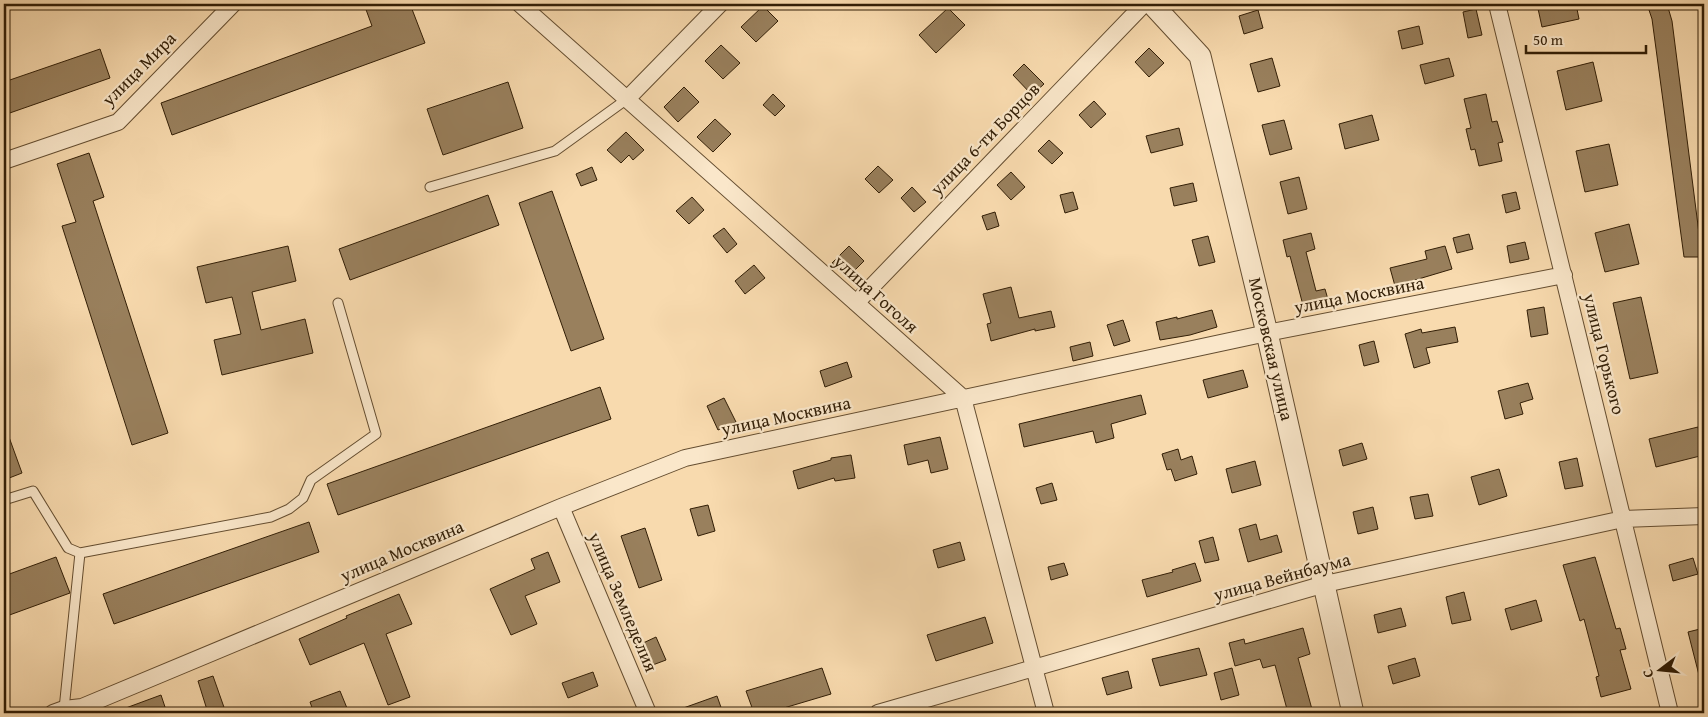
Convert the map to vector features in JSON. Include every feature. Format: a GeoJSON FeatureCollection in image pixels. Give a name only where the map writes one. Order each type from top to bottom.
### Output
{"type":"FeatureCollection","features":[{"type":"Feature","properties":{"kind":"street","name":"улица Мира"},"geometry":{"type":"LineString","coordinates":[[4,161],[118,122],[233,4]]}},
{"type":"Feature","properties":{"kind":"street","name":"улица Гоголя"},"geometry":{"type":"LineString","coordinates":[[520,4],[963,398]]}},
{"type":"Feature","properties":{"kind":"street"},"geometry":{"type":"LineString","coordinates":[[627,99],[720,4]]}},
{"type":"Feature","properties":{"kind":"street","name":"улица 6-ти Борцов"},"geometry":{"type":"LineString","coordinates":[[856,303],[1144,4]]}},
{"type":"Feature","properties":{"kind":"street","name":"Московская улица"},"geometry":{"type":"LineString","coordinates":[[1152,4],[1200,56],[1267,333],[1353,713]]}},
{"type":"Feature","properties":{"kind":"street","name":"улица Горького"},"geometry":{"type":"LineString","coordinates":[[1497,4],[1670,713]]}},
{"type":"Feature","properties":{"kind":"street","name":"улица Москвина"},"geometry":{"type":"LineString","coordinates":[[58,711],[87,710],[561,507],[685,458],[1267,333],[1564,275]]}},
{"type":"Feature","properties":{"kind":"street"},"geometry":{"type":"LineString","coordinates":[[963,398],[1046,713]]}},
{"type":"Feature","properties":{"kind":"street","name":"улица Земледелия"},"geometry":{"type":"LineString","coordinates":[[561,507],[648,713]]}},
{"type":"Feature","properties":{"kind":"street","name":"улица Вейнбаума"},"geometry":{"type":"LineString","coordinates":[[878,713],[1325,584],[1623,519],[1704,516]]}},
{"type":"Feature","properties":{"kind":"lane"},"geometry":{"type":"LineString","coordinates":[[430,187],[555,151],[627,99]]}},
{"type":"Feature","properties":{"kind":"lane"},"geometry":{"type":"LineString","coordinates":[[4,500],[32,491],[68,548],[80,554],[271,517],[289,509],[302,498],[311,480],[376,434],[338,303]]}},
{"type":"Feature","properties":{"kind":"lane"},"geometry":{"type":"LineString","coordinates":[[58,711],[80,554]]}},
{"type":"Feature","properties":{"kind":"building"},"geometry":{"type":"Polygon","coordinates":[[[364,4],[410,4],[425,43],[172,135],[161,103],[372,26],[364,4]]]}},
{"type":"Feature","properties":{"kind":"building"},"geometry":{"type":"Polygon","coordinates":[[[1537,4],[1576,4],[1579,19],[1542,27],[1537,4]]]}},
{"type":"Feature","properties":{"kind":"building"},"geometry":{"type":"Polygon","coordinates":[[[1647,4],[1667,4],[1672,21],[1702,257],[1684,257],[1652,19],[1647,4]]]}},
{"type":"Feature","properties":{"kind":"building"},"geometry":{"type":"Polygon","coordinates":[[[763,6],[778,21],[756,42],[741,27],[763,6]]]}},
{"type":"Feature","properties":{"kind":"building"},"geometry":{"type":"Polygon","coordinates":[[[948,8],[965,25],[936,53],[919,35],[948,8]]]}},
{"type":"Feature","properties":{"kind":"building"},"geometry":{"type":"Polygon","coordinates":[[[1476,9],[1482,35],[1468,38],[1463,12],[1476,9]]]}},
{"type":"Feature","properties":{"kind":"building"},"geometry":{"type":"Polygon","coordinates":[[[1258,10],[1263,28],[1244,34],[1239,16],[1258,10]]]}},
{"type":"Feature","properties":{"kind":"building"},"geometry":{"type":"Polygon","coordinates":[[[1419,26],[1423,44],[1402,49],[1398,31],[1419,26]]]}},
{"type":"Feature","properties":{"kind":"building"},"geometry":{"type":"Polygon","coordinates":[[[721,45],[740,63],[723,79],[705,61],[721,45]]]}},
{"type":"Feature","properties":{"kind":"building"},"geometry":{"type":"Polygon","coordinates":[[[1149,48],[1164,63],[1149,77],[1135,62],[1149,48]]]}},
{"type":"Feature","properties":{"kind":"building"},"geometry":{"type":"Polygon","coordinates":[[[100,49],[110,78],[4,115],[4,82],[100,49]]]}},
{"type":"Feature","properties":{"kind":"building"},"geometry":{"type":"Polygon","coordinates":[[[1272,58],[1280,86],[1258,92],[1250,64],[1272,58]]]}},
{"type":"Feature","properties":{"kind":"building"},"geometry":{"type":"Polygon","coordinates":[[[1449,58],[1454,76],[1425,84],[1420,65],[1449,58]]]}},
{"type":"Feature","properties":{"kind":"building"},"geometry":{"type":"Polygon","coordinates":[[[1593,62],[1602,101],[1566,110],[1557,71],[1593,62]]]}},
{"type":"Feature","properties":{"kind":"building"},"geometry":{"type":"Polygon","coordinates":[[[1024,64],[1044,84],[1032,95],[1013,75],[1024,64]]]}},
{"type":"Feature","properties":{"kind":"building"},"geometry":{"type":"Polygon","coordinates":[[[508,82],[523,128],[443,155],[427,109],[508,82]]]}},
{"type":"Feature","properties":{"kind":"building"},"geometry":{"type":"Polygon","coordinates":[[[684,87],[699,102],[678,122],[664,107],[684,87]]]}},
{"type":"Feature","properties":{"kind":"building"},"geometry":{"type":"Polygon","coordinates":[[[773,94],[785,106],[775,116],[763,105],[773,94]]]}},
{"type":"Feature","properties":{"kind":"building"},"geometry":{"type":"Polygon","coordinates":[[[1486,94],[1492,122],[1497,121],[1503,142],[1498,143],[1502,161],[1479,166],[1475,149],[1471,150],[1466,129],[1471,128],[1464,99],[1486,94]]]}},
{"type":"Feature","properties":{"kind":"building"},"geometry":{"type":"Polygon","coordinates":[[[1094,101],[1106,114],[1091,128],[1079,115],[1094,101]]]}},
{"type":"Feature","properties":{"kind":"building"},"geometry":{"type":"Polygon","coordinates":[[[1372,115],[1379,140],[1345,149],[1339,124],[1372,115]]]}},
{"type":"Feature","properties":{"kind":"building"},"geometry":{"type":"Polygon","coordinates":[[[715,119],[731,134],[713,152],[697,137],[715,119]]]}},
{"type":"Feature","properties":{"kind":"building"},"geometry":{"type":"Polygon","coordinates":[[[1284,120],[1292,149],[1270,155],[1262,125],[1284,120]]]}},
{"type":"Feature","properties":{"kind":"building"},"geometry":{"type":"Polygon","coordinates":[[[1179,128],[1183,145],[1151,153],[1146,136],[1179,128]]]}},
{"type":"Feature","properties":{"kind":"building"},"geometry":{"type":"Polygon","coordinates":[[[626,132],[644,150],[633,160],[629,155],[621,163],[607,150],[626,132]]]}},
{"type":"Feature","properties":{"kind":"building"},"geometry":{"type":"Polygon","coordinates":[[[1049,140],[1063,153],[1052,164],[1038,151],[1049,140]]]}},
{"type":"Feature","properties":{"kind":"building"},"geometry":{"type":"Polygon","coordinates":[[[1609,144],[1618,185],[1585,192],[1576,151],[1609,144]]]}},
{"type":"Feature","properties":{"kind":"building"},"geometry":{"type":"Polygon","coordinates":[[[89,153],[104,197],[93,201],[168,433],[132,445],[62,226],[76,222],[57,164],[89,153]]]}},
{"type":"Feature","properties":{"kind":"building"},"geometry":{"type":"Polygon","coordinates":[[[878,166],[893,180],[879,193],[865,179],[878,166]]]}},
{"type":"Feature","properties":{"kind":"building"},"geometry":{"type":"Polygon","coordinates":[[[592,167],[597,180],[581,186],[576,174],[592,167]]]}},
{"type":"Feature","properties":{"kind":"building"},"geometry":{"type":"Polygon","coordinates":[[[1011,172],[1025,187],[1011,200],[997,185],[1011,172]]]}},
{"type":"Feature","properties":{"kind":"building"},"geometry":{"type":"Polygon","coordinates":[[[1299,177],[1307,209],[1288,214],[1280,182],[1299,177]]]}},
{"type":"Feature","properties":{"kind":"building"},"geometry":{"type":"Polygon","coordinates":[[[1193,183],[1197,201],[1174,206],[1170,188],[1193,183]]]}},
{"type":"Feature","properties":{"kind":"building"},"geometry":{"type":"Polygon","coordinates":[[[912,187],[926,202],[914,212],[901,198],[912,187]]]}},
{"type":"Feature","properties":{"kind":"building"},"geometry":{"type":"Polygon","coordinates":[[[552,191],[604,339],[571,351],[519,203],[552,191]]]}},
{"type":"Feature","properties":{"kind":"building"},"geometry":{"type":"Polygon","coordinates":[[[1073,192],[1078,209],[1065,213],[1060,195],[1073,192]]]}},
{"type":"Feature","properties":{"kind":"building"},"geometry":{"type":"Polygon","coordinates":[[[1516,192],[1520,209],[1506,213],[1502,195],[1516,192]]]}},
{"type":"Feature","properties":{"kind":"building"},"geometry":{"type":"Polygon","coordinates":[[[488,195],[499,225],[350,280],[339,249],[488,195]]]}},
{"type":"Feature","properties":{"kind":"building"},"geometry":{"type":"Polygon","coordinates":[[[692,197],[704,210],[689,224],[676,211],[692,197]]]}},
{"type":"Feature","properties":{"kind":"building"},"geometry":{"type":"Polygon","coordinates":[[[995,212],[999,226],[987,230],[982,216],[995,212]]]}},
{"type":"Feature","properties":{"kind":"building"},"geometry":{"type":"Polygon","coordinates":[[[1629,224],[1639,264],[1605,272],[1595,233],[1629,224]]]}},
{"type":"Feature","properties":{"kind":"building"},"geometry":{"type":"Polygon","coordinates":[[[724,228],[737,244],[727,253],[713,236],[724,228]]]}},
{"type":"Feature","properties":{"kind":"building"},"geometry":{"type":"Polygon","coordinates":[[[1311,233],[1315,249],[1306,252],[1316,291],[1325,289],[1329,303],[1304,309],[1290,256],[1287,257],[1283,240],[1311,233]]]}},
{"type":"Feature","properties":{"kind":"building"},"geometry":{"type":"Polygon","coordinates":[[[1469,234],[1473,249],[1457,253],[1453,238],[1469,234]]]}},
{"type":"Feature","properties":{"kind":"building"},"geometry":{"type":"Polygon","coordinates":[[[1208,236],[1215,262],[1199,266],[1192,240],[1208,236]]]}},
{"type":"Feature","properties":{"kind":"building"},"geometry":{"type":"Polygon","coordinates":[[[1525,242],[1529,259],[1510,263],[1507,246],[1525,242]]]}},
{"type":"Feature","properties":{"kind":"building"},"geometry":{"type":"Polygon","coordinates":[[[288,246],[296,281],[252,292],[261,330],[305,319],[313,353],[222,375],[214,340],[241,334],[232,297],[206,303],[197,267],[288,246]]]}},
{"type":"Feature","properties":{"kind":"building"},"geometry":{"type":"Polygon","coordinates":[[[849,246],[864,261],[847,278],[832,263],[849,246]]]}},
{"type":"Feature","properties":{"kind":"building"},"geometry":{"type":"Polygon","coordinates":[[[1445,246],[1452,269],[1395,286],[1390,268],[1427,259],[1425,251],[1445,246]]]}},
{"type":"Feature","properties":{"kind":"building"},"geometry":{"type":"Polygon","coordinates":[[[754,265],[765,278],[745,294],[735,281],[754,265]]]}},
{"type":"Feature","properties":{"kind":"building"},"geometry":{"type":"Polygon","coordinates":[[[1011,287],[1019,318],[1051,311],[1055,327],[1035,331],[1035,329],[991,341],[987,324],[991,323],[983,294],[1011,287]]]}},
{"type":"Feature","properties":{"kind":"building"},"geometry":{"type":"Polygon","coordinates":[[[1641,297],[1658,373],[1630,379],[1613,303],[1641,297]]]}},
{"type":"Feature","properties":{"kind":"building"},"geometry":{"type":"Polygon","coordinates":[[[1544,307],[1548,334],[1531,337],[1527,310],[1544,307]]]}},
{"type":"Feature","properties":{"kind":"building"},"geometry":{"type":"Polygon","coordinates":[[[1212,310],[1217,327],[1190,335],[1160,340],[1156,322],[1212,310]]]}},
{"type":"Feature","properties":{"kind":"building"},"geometry":{"type":"Polygon","coordinates":[[[1123,320],[1130,341],[1114,346],[1107,325],[1123,320]]]}},
{"type":"Feature","properties":{"kind":"building"},"geometry":{"type":"Polygon","coordinates":[[[1455,327],[1458,342],[1426,348],[1430,363],[1414,368],[1405,334],[1421,329],[1422,333],[1455,327]]]}},
{"type":"Feature","properties":{"kind":"building"},"geometry":{"type":"Polygon","coordinates":[[[1374,341],[1379,362],[1364,366],[1359,345],[1374,341]]]}},
{"type":"Feature","properties":{"kind":"building"},"geometry":{"type":"Polygon","coordinates":[[[1090,342],[1093,356],[1073,361],[1070,347],[1090,342]]]}},
{"type":"Feature","properties":{"kind":"building"},"geometry":{"type":"Polygon","coordinates":[[[847,362],[852,377],[825,387],[820,371],[847,362]]]}},
{"type":"Feature","properties":{"kind":"building"},"geometry":{"type":"Polygon","coordinates":[[[1243,370],[1248,387],[1208,398],[1203,380],[1243,370]]]}},
{"type":"Feature","properties":{"kind":"building"},"geometry":{"type":"Polygon","coordinates":[[[1528,383],[1533,399],[1520,403],[1523,414],[1505,419],[1498,391],[1528,383]]]}},
{"type":"Feature","properties":{"kind":"building"},"geometry":{"type":"Polygon","coordinates":[[[600,387],[611,419],[338,515],[327,484],[600,387]]]}},
{"type":"Feature","properties":{"kind":"building"},"geometry":{"type":"Polygon","coordinates":[[[1141,395],[1146,414],[1111,424],[1114,438],[1096,443],[1093,431],[1024,447],[1019,424],[1141,395]]]}},
{"type":"Feature","properties":{"kind":"building"},"geometry":{"type":"Polygon","coordinates":[[[724,398],[736,422],[718,430],[707,406],[724,398]]]}},
{"type":"Feature","properties":{"kind":"building"},"geometry":{"type":"Polygon","coordinates":[[[4,426],[22,473],[4,480],[4,426]]]}},
{"type":"Feature","properties":{"kind":"building"},"geometry":{"type":"Polygon","coordinates":[[[1698,427],[1704,455],[1656,467],[1649,439],[1698,427]]]}},
{"type":"Feature","properties":{"kind":"building"},"geometry":{"type":"Polygon","coordinates":[[[940,437],[948,469],[931,473],[928,460],[908,465],[904,445],[940,437]]]}},
{"type":"Feature","properties":{"kind":"building"},"geometry":{"type":"Polygon","coordinates":[[[1362,443],[1367,459],[1343,466],[1339,450],[1362,443]]]}},
{"type":"Feature","properties":{"kind":"building"},"geometry":{"type":"Polygon","coordinates":[[[1178,449],[1181,460],[1192,456],[1197,474],[1175,481],[1171,469],[1167,470],[1162,454],[1178,449]]]}},
{"type":"Feature","properties":{"kind":"building"},"geometry":{"type":"Polygon","coordinates":[[[851,455],[855,478],[835,481],[834,478],[798,489],[793,471],[831,460],[831,458],[851,455]]]}},
{"type":"Feature","properties":{"kind":"building"},"geometry":{"type":"Polygon","coordinates":[[[1577,458],[1583,486],[1565,489],[1559,462],[1577,458]]]}},
{"type":"Feature","properties":{"kind":"building"},"geometry":{"type":"Polygon","coordinates":[[[1255,461],[1261,485],[1232,493],[1226,469],[1255,461]]]}},
{"type":"Feature","properties":{"kind":"building"},"geometry":{"type":"Polygon","coordinates":[[[1499,469],[1507,496],[1479,505],[1471,477],[1499,469]]]}},
{"type":"Feature","properties":{"kind":"building"},"geometry":{"type":"Polygon","coordinates":[[[1052,483],[1057,500],[1041,504],[1036,488],[1052,483]]]}},
{"type":"Feature","properties":{"kind":"building"},"geometry":{"type":"Polygon","coordinates":[[[1428,494],[1433,516],[1415,519],[1410,497],[1428,494]]]}},
{"type":"Feature","properties":{"kind":"building"},"geometry":{"type":"Polygon","coordinates":[[[708,505],[715,531],[698,536],[690,509],[708,505]]]}},
{"type":"Feature","properties":{"kind":"building"},"geometry":{"type":"Polygon","coordinates":[[[1373,507],[1378,529],[1358,534],[1353,512],[1373,507]]]}},
{"type":"Feature","properties":{"kind":"building"},"geometry":{"type":"Polygon","coordinates":[[[309,522],[319,552],[114,624],[103,594],[309,522]]]}},
{"type":"Feature","properties":{"kind":"building"},"geometry":{"type":"Polygon","coordinates":[[[1256,524],[1260,540],[1277,535],[1282,552],[1248,562],[1239,529],[1256,524]]]}},
{"type":"Feature","properties":{"kind":"building"},"geometry":{"type":"Polygon","coordinates":[[[645,528],[662,580],[639,588],[621,536],[645,528]]]}},
{"type":"Feature","properties":{"kind":"building"},"geometry":{"type":"Polygon","coordinates":[[[1213,537],[1219,560],[1205,563],[1199,541],[1213,537]]]}},
{"type":"Feature","properties":{"kind":"building"},"geometry":{"type":"Polygon","coordinates":[[[960,542],[965,560],[938,568],[933,550],[960,542]]]}},
{"type":"Feature","properties":{"kind":"building"},"geometry":{"type":"Polygon","coordinates":[[[548,552],[560,582],[525,596],[537,624],[511,635],[490,589],[535,569],[531,559],[548,552]]]}},
{"type":"Feature","properties":{"kind":"building"},"geometry":{"type":"Polygon","coordinates":[[[56,557],[70,593],[4,617],[4,576],[56,557]]]}},
{"type":"Feature","properties":{"kind":"building"},"geometry":{"type":"Polygon","coordinates":[[[1595,557],[1616,629],[1620,628],[1626,649],[1620,650],[1631,689],[1601,697],[1596,677],[1599,676],[1584,619],[1580,621],[1563,565],[1595,557]]]}},
{"type":"Feature","properties":{"kind":"building"},"geometry":{"type":"Polygon","coordinates":[[[1693,558],[1698,574],[1673,581],[1669,565],[1693,558]]]}},
{"type":"Feature","properties":{"kind":"building"},"geometry":{"type":"Polygon","coordinates":[[[1064,563],[1068,575],[1051,580],[1048,567],[1064,563]]]}},
{"type":"Feature","properties":{"kind":"building"},"geometry":{"type":"Polygon","coordinates":[[[1195,563],[1201,581],[1147,597],[1142,580],[1173,572],[1172,570],[1195,563]]]}},
{"type":"Feature","properties":{"kind":"building"},"geometry":{"type":"Polygon","coordinates":[[[1464,592],[1471,620],[1452,624],[1446,597],[1464,592]]]}},
{"type":"Feature","properties":{"kind":"building"},"geometry":{"type":"Polygon","coordinates":[[[399,594],[412,624],[386,634],[410,697],[388,705],[364,643],[310,665],[299,639],[347,618],[346,616],[399,594]]]}},
{"type":"Feature","properties":{"kind":"building"},"geometry":{"type":"Polygon","coordinates":[[[1536,600],[1542,621],[1511,630],[1505,609],[1536,600]]]}},
{"type":"Feature","properties":{"kind":"building"},"geometry":{"type":"Polygon","coordinates":[[[1401,608],[1406,626],[1378,633],[1374,615],[1401,608]]]}},
{"type":"Feature","properties":{"kind":"building"},"geometry":{"type":"Polygon","coordinates":[[[985,617],[993,643],[936,661],[927,635],[985,617]]]}},
{"type":"Feature","properties":{"kind":"building"},"geometry":{"type":"Polygon","coordinates":[[[1303,628],[1310,654],[1298,658],[1313,713],[1288,713],[1275,665],[1263,668],[1260,659],[1235,666],[1229,643],[1244,639],[1245,644],[1303,628]]]}},
{"type":"Feature","properties":{"kind":"building"},"geometry":{"type":"Polygon","coordinates":[[[1704,628],[1704,678],[1700,679],[1688,632],[1704,628]]]}},
{"type":"Feature","properties":{"kind":"building"},"geometry":{"type":"Polygon","coordinates":[[[656,637],[666,660],[650,666],[641,644],[656,637]]]}},
{"type":"Feature","properties":{"kind":"building"},"geometry":{"type":"Polygon","coordinates":[[[1199,648],[1207,675],[1160,686],[1152,659],[1199,648]]]}},
{"type":"Feature","properties":{"kind":"building"},"geometry":{"type":"Polygon","coordinates":[[[1415,658],[1420,676],[1393,684],[1388,666],[1415,658]]]}},
{"type":"Feature","properties":{"kind":"building"},"geometry":{"type":"Polygon","coordinates":[[[822,668],[831,694],[767,713],[754,713],[746,691],[822,668]]]}},
{"type":"Feature","properties":{"kind":"building"},"geometry":{"type":"Polygon","coordinates":[[[1232,668],[1239,695],[1221,700],[1214,673],[1232,668]]]}},
{"type":"Feature","properties":{"kind":"building"},"geometry":{"type":"Polygon","coordinates":[[[1128,671],[1132,688],[1107,695],[1102,678],[1128,671]]]}},
{"type":"Feature","properties":{"kind":"building"},"geometry":{"type":"Polygon","coordinates":[[[593,672],[598,686],[568,698],[562,683],[593,672]]]}},
{"type":"Feature","properties":{"kind":"building"},"geometry":{"type":"Polygon","coordinates":[[[213,676],[226,713],[208,713],[198,681],[213,676]]]}},
{"type":"Feature","properties":{"kind":"building"},"geometry":{"type":"Polygon","coordinates":[[[340,691],[349,713],[314,713],[310,702],[340,691]]]}},
{"type":"Feature","properties":{"kind":"building"},"geometry":{"type":"Polygon","coordinates":[[[161,695],[167,713],[115,713],[115,712],[161,695]]]}},
{"type":"Feature","properties":{"kind":"building"},"geometry":{"type":"Polygon","coordinates":[[[717,696],[723,713],[675,713],[675,711],[717,696]]]}}]}
